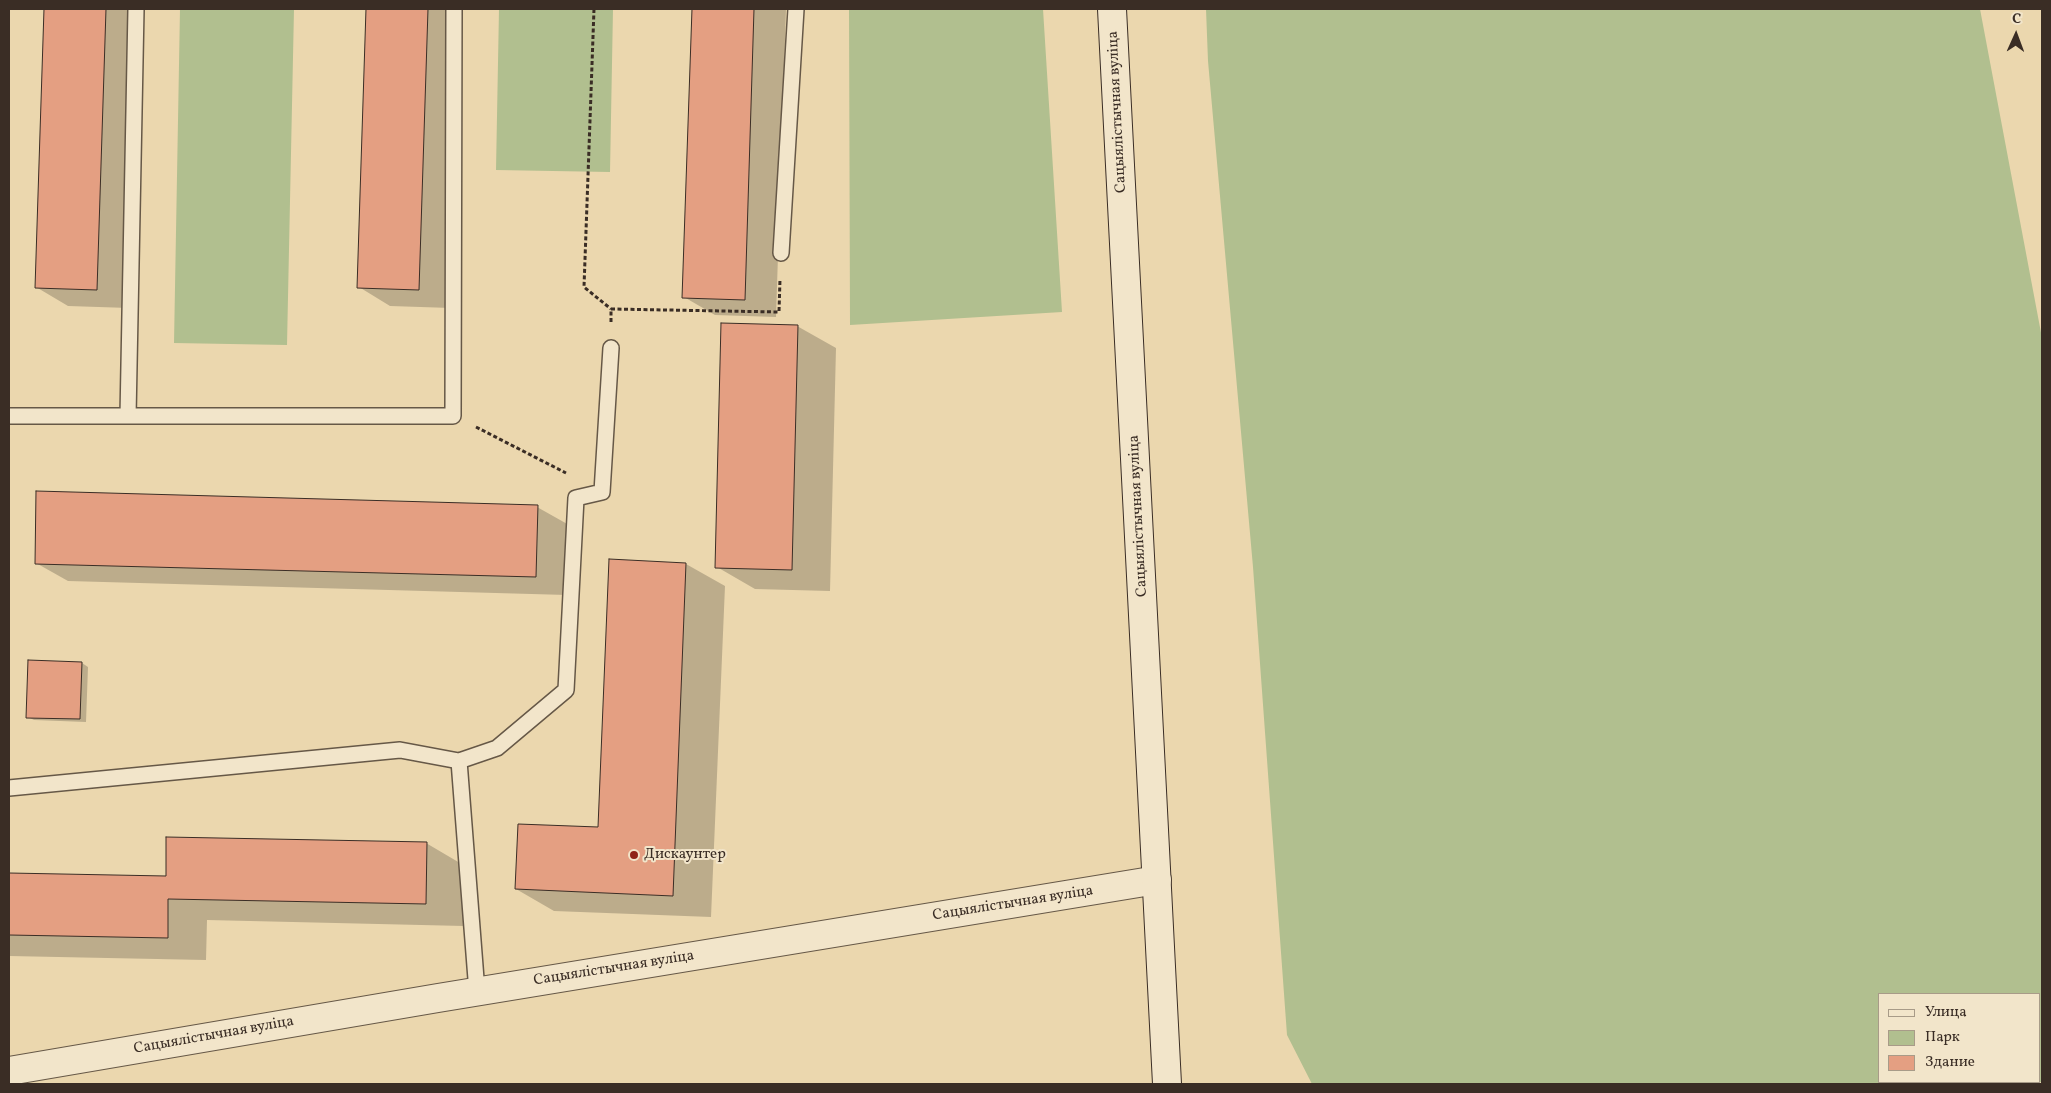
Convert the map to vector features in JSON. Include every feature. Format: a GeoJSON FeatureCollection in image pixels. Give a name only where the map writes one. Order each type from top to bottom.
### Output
{"type":"FeatureCollection","features":[{"type":"Feature","properties":{"kind":"street","name":"Сацыялістычная вуліца"},"geometry":{"type":"LineString","coordinates":[[9,1071],[1157,880],[1112,9]]}},
{"type":"Feature","properties":{"kind":"street"},"geometry":{"type":"LineString","coordinates":[[1157,880],[1167,1073]]}},
{"type":"Feature","properties":{"kind":"lane"},"geometry":{"type":"LineString","coordinates":[[128,416],[136,9]]}},
{"type":"Feature","properties":{"kind":"lane"},"geometry":{"type":"LineString","coordinates":[[9,416],[453,416],[454,9]]}},
{"type":"Feature","properties":{"kind":"lane"},"geometry":{"type":"LineString","coordinates":[[781,253],[796,9]]}},
{"type":"Feature","properties":{"kind":"lane"},"geometry":{"type":"LineString","coordinates":[[9,788],[400,750],[459,761],[497,748],[566,690],[576,498],[602,492],[611,348]]}},
{"type":"Feature","properties":{"kind":"lane"},"geometry":{"type":"LineString","coordinates":[[459,761],[477,992]]}},
{"type":"Feature","properties":{"kind":"path"},"geometry":{"type":"LineString","coordinates":[[594,9],[584,287],[611,309],[779,312],[781,253]]}},
{"type":"Feature","properties":{"kind":"path"},"geometry":{"type":"LineString","coordinates":[[611,309],[611,348]]}},
{"type":"Feature","properties":{"kind":"path"},"geometry":{"type":"LineString","coordinates":[[453,416],[602,492]]}},
{"type":"Feature","properties":{"kind":"green space"},"geometry":{"type":"Polygon","coordinates":[[[180,9],[294,9],[287,345],[174,343],[180,9]]]}},
{"type":"Feature","properties":{"kind":"green space"},"geometry":{"type":"Polygon","coordinates":[[[499,9],[613,9],[610,172],[496,170],[499,9]]]}},
{"type":"Feature","properties":{"kind":"green space"},"geometry":{"type":"Polygon","coordinates":[[[849,9],[1043,9],[1062,312],[850,325],[849,9]]]}},
{"type":"Feature","properties":{"kind":"green space"},"geometry":{"type":"Polygon","coordinates":[[[1206,9],[1980,9],[2042,338],[2042,1082],[2041,993],[1878,993],[1878,1083],[2026,1083],[1312,1084],[1287,1035],[1253,567],[1208,61],[1206,9]]]}},
{"type":"Feature","properties":{"kind":"building"},"geometry":{"type":"Polygon","coordinates":[[[44,9],[106,9],[97,290],[35,288],[44,9]]]}},
{"type":"Feature","properties":{"kind":"building"},"geometry":{"type":"Polygon","coordinates":[[[366,9],[428,9],[419,290],[357,288],[366,9]]]}},
{"type":"Feature","properties":{"kind":"building"},"geometry":{"type":"Polygon","coordinates":[[[692,9],[754,9],[745,300],[682,298],[692,9]]]}},
{"type":"Feature","properties":{"kind":"building"},"geometry":{"type":"Polygon","coordinates":[[[721,323],[798,325],[792,570],[715,568],[721,323]]]}},
{"type":"Feature","properties":{"kind":"building"},"geometry":{"type":"Polygon","coordinates":[[[36,491],[538,505],[536,577],[35,564],[36,491]]]}},
{"type":"Feature","properties":{"kind":"building"},"geometry":{"type":"Polygon","coordinates":[[[609,559],[686,563],[673,896],[515,889],[518,824],[598,827],[609,559]]]}},
{"type":"Feature","properties":{"kind":"building"},"geometry":{"type":"Polygon","coordinates":[[[28,660],[82,662],[80,719],[26,718],[28,660]]]}},
{"type":"Feature","properties":{"kind":"building"},"geometry":{"type":"Polygon","coordinates":[[[166,837],[427,842],[426,904],[168,899],[168,938],[9,935],[9,873],[166,876],[166,837]]]}},
{"type":"Feature","properties":{"kind":"place","name":"Дискаунтер"},"geometry":{"type":"Point","coordinates":[634,855]}}]}
